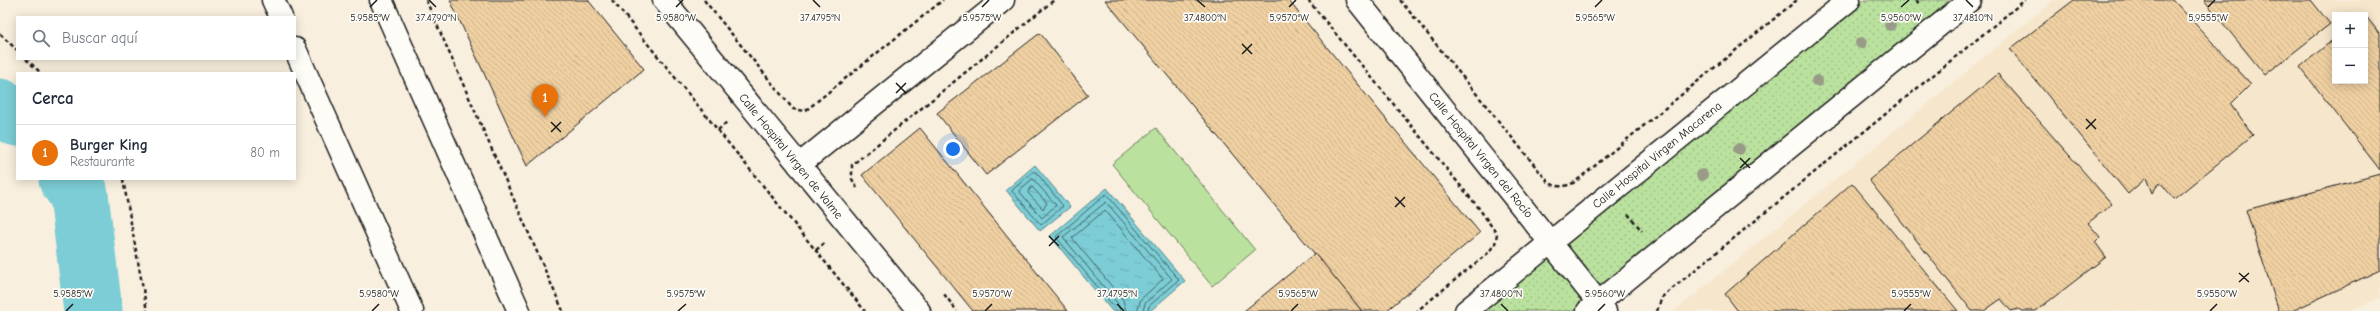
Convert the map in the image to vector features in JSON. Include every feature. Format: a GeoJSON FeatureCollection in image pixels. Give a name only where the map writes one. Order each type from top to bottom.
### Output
{"type":"FeatureCollection","features":[{"type":"Feature","properties":{"kind":"street"},"geometry":{"type":"LineString","coordinates":[[273,0],[281,16]]}},
{"type":"Feature","properties":{"kind":"street"},"geometry":{"type":"LineString","coordinates":[[381,0],[519,311]]}},
{"type":"Feature","properties":{"kind":"street","name":"Calle Hospital Virgen de Valme"},"geometry":{"type":"LineString","coordinates":[[664,0],[919,311]]}},
{"type":"Feature","properties":{"kind":"street"},"geometry":{"type":"LineString","coordinates":[[798,165],[1003,0]]}},
{"type":"Feature","properties":{"kind":"street","name":"Calle Hospital Virgen del Rocío"},"geometry":{"type":"LineString","coordinates":[[1357,0],[1551,242],[1597,308]]}},
{"type":"Feature","properties":{"kind":"street","name":"Calle Hospital Virgen Macarena"},"geometry":{"type":"LineString","coordinates":[[1466,311],[1849,0]]}},
{"type":"Feature","properties":{"kind":"street"},"geometry":{"type":"LineString","coordinates":[[1597,308],[1660,253],[1970,0]]}},
{"type":"Feature","properties":{"kind":"street"},"geometry":{"type":"LineString","coordinates":[[296,51],[412,311]]}},
{"type":"Feature","properties":{"kind":"path"},"geometry":{"type":"LineString","coordinates":[[426,0],[564,311]]}},
{"type":"Feature","properties":{"kind":"path"},"geometry":{"type":"LineString","coordinates":[[612,0],[865,311]]}},
{"type":"Feature","properties":{"kind":"path"},"geometry":{"type":"LineString","coordinates":[[704,0],[793,109],[804,111],[812,107],[943,0]]}},
{"type":"Feature","properties":{"kind":"path"},"geometry":{"type":"LineString","coordinates":[[859,191],[852,179],[852,165],[1054,0]]}},
{"type":"Feature","properties":{"kind":"path"},"geometry":{"type":"LineString","coordinates":[[1308,0],[1473,201],[1497,234],[1495,244],[1488,253],[1417,311]]}},
{"type":"Feature","properties":{"kind":"path"},"geometry":{"type":"LineString","coordinates":[[1400,0],[1549,183],[1558,187],[1567,186],[1591,168],[1797,0]]}},
{"type":"Feature","properties":{"kind":"path"},"geometry":{"type":"LineString","coordinates":[[1657,311],[1662,297],[1682,280],[2025,0]]}},
{"type":"Feature","properties":{"kind":"path"},"geometry":{"type":"LineString","coordinates":[[0,34],[16,49]]}},
{"type":"Feature","properties":{"kind":"path"},"geometry":{"type":"LineString","coordinates":[[27,60],[40,72]]}},
{"type":"Feature","properties":{"kind":"path"},"geometry":{"type":"LineString","coordinates":[[1591,168],[1682,280]]}},
{"type":"Feature","properties":{"kind":"path"},"geometry":{"type":"LineString","coordinates":[[123,180],[147,311]]}},
{"type":"Feature","properties":{"kind":"path"},"geometry":{"type":"LineString","coordinates":[[943,293],[957,311]]}},
{"type":"Feature","properties":{"kind":"shaded area"},"geometry":{"type":"Polygon","coordinates":[[[2054,0],[2380,0],[2380,298],[2348,311],[1675,311],[2054,0]]]}},
{"type":"Feature","properties":{"kind":"green space"},"geometry":{"type":"Polygon","coordinates":[[[1849,0],[1970,0],[1588,311],[1466,311],[1849,0]]]}},
{"type":"Feature","properties":{"kind":"green space"},"geometry":{"type":"Polygon","coordinates":[[[1156,128],[1255,250],[1212,286],[1112,164],[1156,128]]]}},
{"type":"Feature","properties":{"kind":"water"},"geometry":{"type":"Polygon","coordinates":[[[1035,165],[1070,207],[1040,231],[1006,190],[1035,165]]]}},
{"type":"Feature","properties":{"kind":"water"},"geometry":{"type":"Polygon","coordinates":[[[1107,188],[1185,281],[1150,311],[1112,311],[1050,236],[1107,188]]]}},
{"type":"Feature","properties":{"kind":"building"},"geometry":{"type":"Polygon","coordinates":[[[450,0],[588,0],[644,69],[527,166],[450,0]]]}},
{"type":"Feature","properties":{"kind":"building"},"geometry":{"type":"Polygon","coordinates":[[[1105,0],[1288,0],[1480,233],[1386,311],[1362,311],[1105,0]]]}},
{"type":"Feature","properties":{"kind":"building"},"geometry":{"type":"Polygon","coordinates":[[[2074,0],[2173,0],[2251,84],[2231,104],[2253,135],[2174,199],[2160,182],[2152,193],[2146,178],[2128,194],[2010,49],[2074,0]]]}},
{"type":"Feature","properties":{"kind":"building"},"geometry":{"type":"Polygon","coordinates":[[[2204,0],[2311,0],[2330,24],[2265,75],[2204,0]]]}},
{"type":"Feature","properties":{"kind":"building"},"geometry":{"type":"Polygon","coordinates":[[[2368,19],[2380,34],[2380,170],[2300,67],[2332,40],[2332,84],[2368,84],[2368,19]]]}},
{"type":"Feature","properties":{"kind":"building"},"geometry":{"type":"Polygon","coordinates":[[[1040,33],[1088,95],[986,175],[937,113],[1040,33]]]}},
{"type":"Feature","properties":{"kind":"building"},"geometry":{"type":"Polygon","coordinates":[[[1998,74],[2112,204],[2088,223],[2100,237],[2095,242],[2106,257],[2036,311],[2021,311],[2019,309],[2011,311],[2001,299],[1984,311],[1972,311],[1869,180],[1998,74]]]}},
{"type":"Feature","properties":{"kind":"building"},"geometry":{"type":"Polygon","coordinates":[[[920,128],[1068,311],[973,311],[862,175],[920,128]]]}},
{"type":"Feature","properties":{"kind":"building"},"geometry":{"type":"Polygon","coordinates":[[[2380,174],[2380,270],[2292,311],[2279,311],[2246,210],[2380,174]]]}},
{"type":"Feature","properties":{"kind":"building"},"geometry":{"type":"Polygon","coordinates":[[[1852,183],[1958,311],[1738,311],[1725,294],[1852,183]]]}},
{"type":"Feature","properties":{"kind":"building"},"geometry":{"type":"Polygon","coordinates":[[[1315,253],[1362,311],[1244,311],[1315,253]]]}},
{"type":"Feature","properties":{"kind":"waterway"},"geometry":{"type":"LineString","coordinates":[[0,108],[16,116]]}},
{"type":"Feature","properties":{"kind":"waterway"},"geometry":{"type":"LineString","coordinates":[[69,180],[79,195],[93,311]]}},
{"type":"Feature","properties":{"kind":"place","name":"Burger King"},"geometry":{"type":"Point","coordinates":[545,117]}}]}
